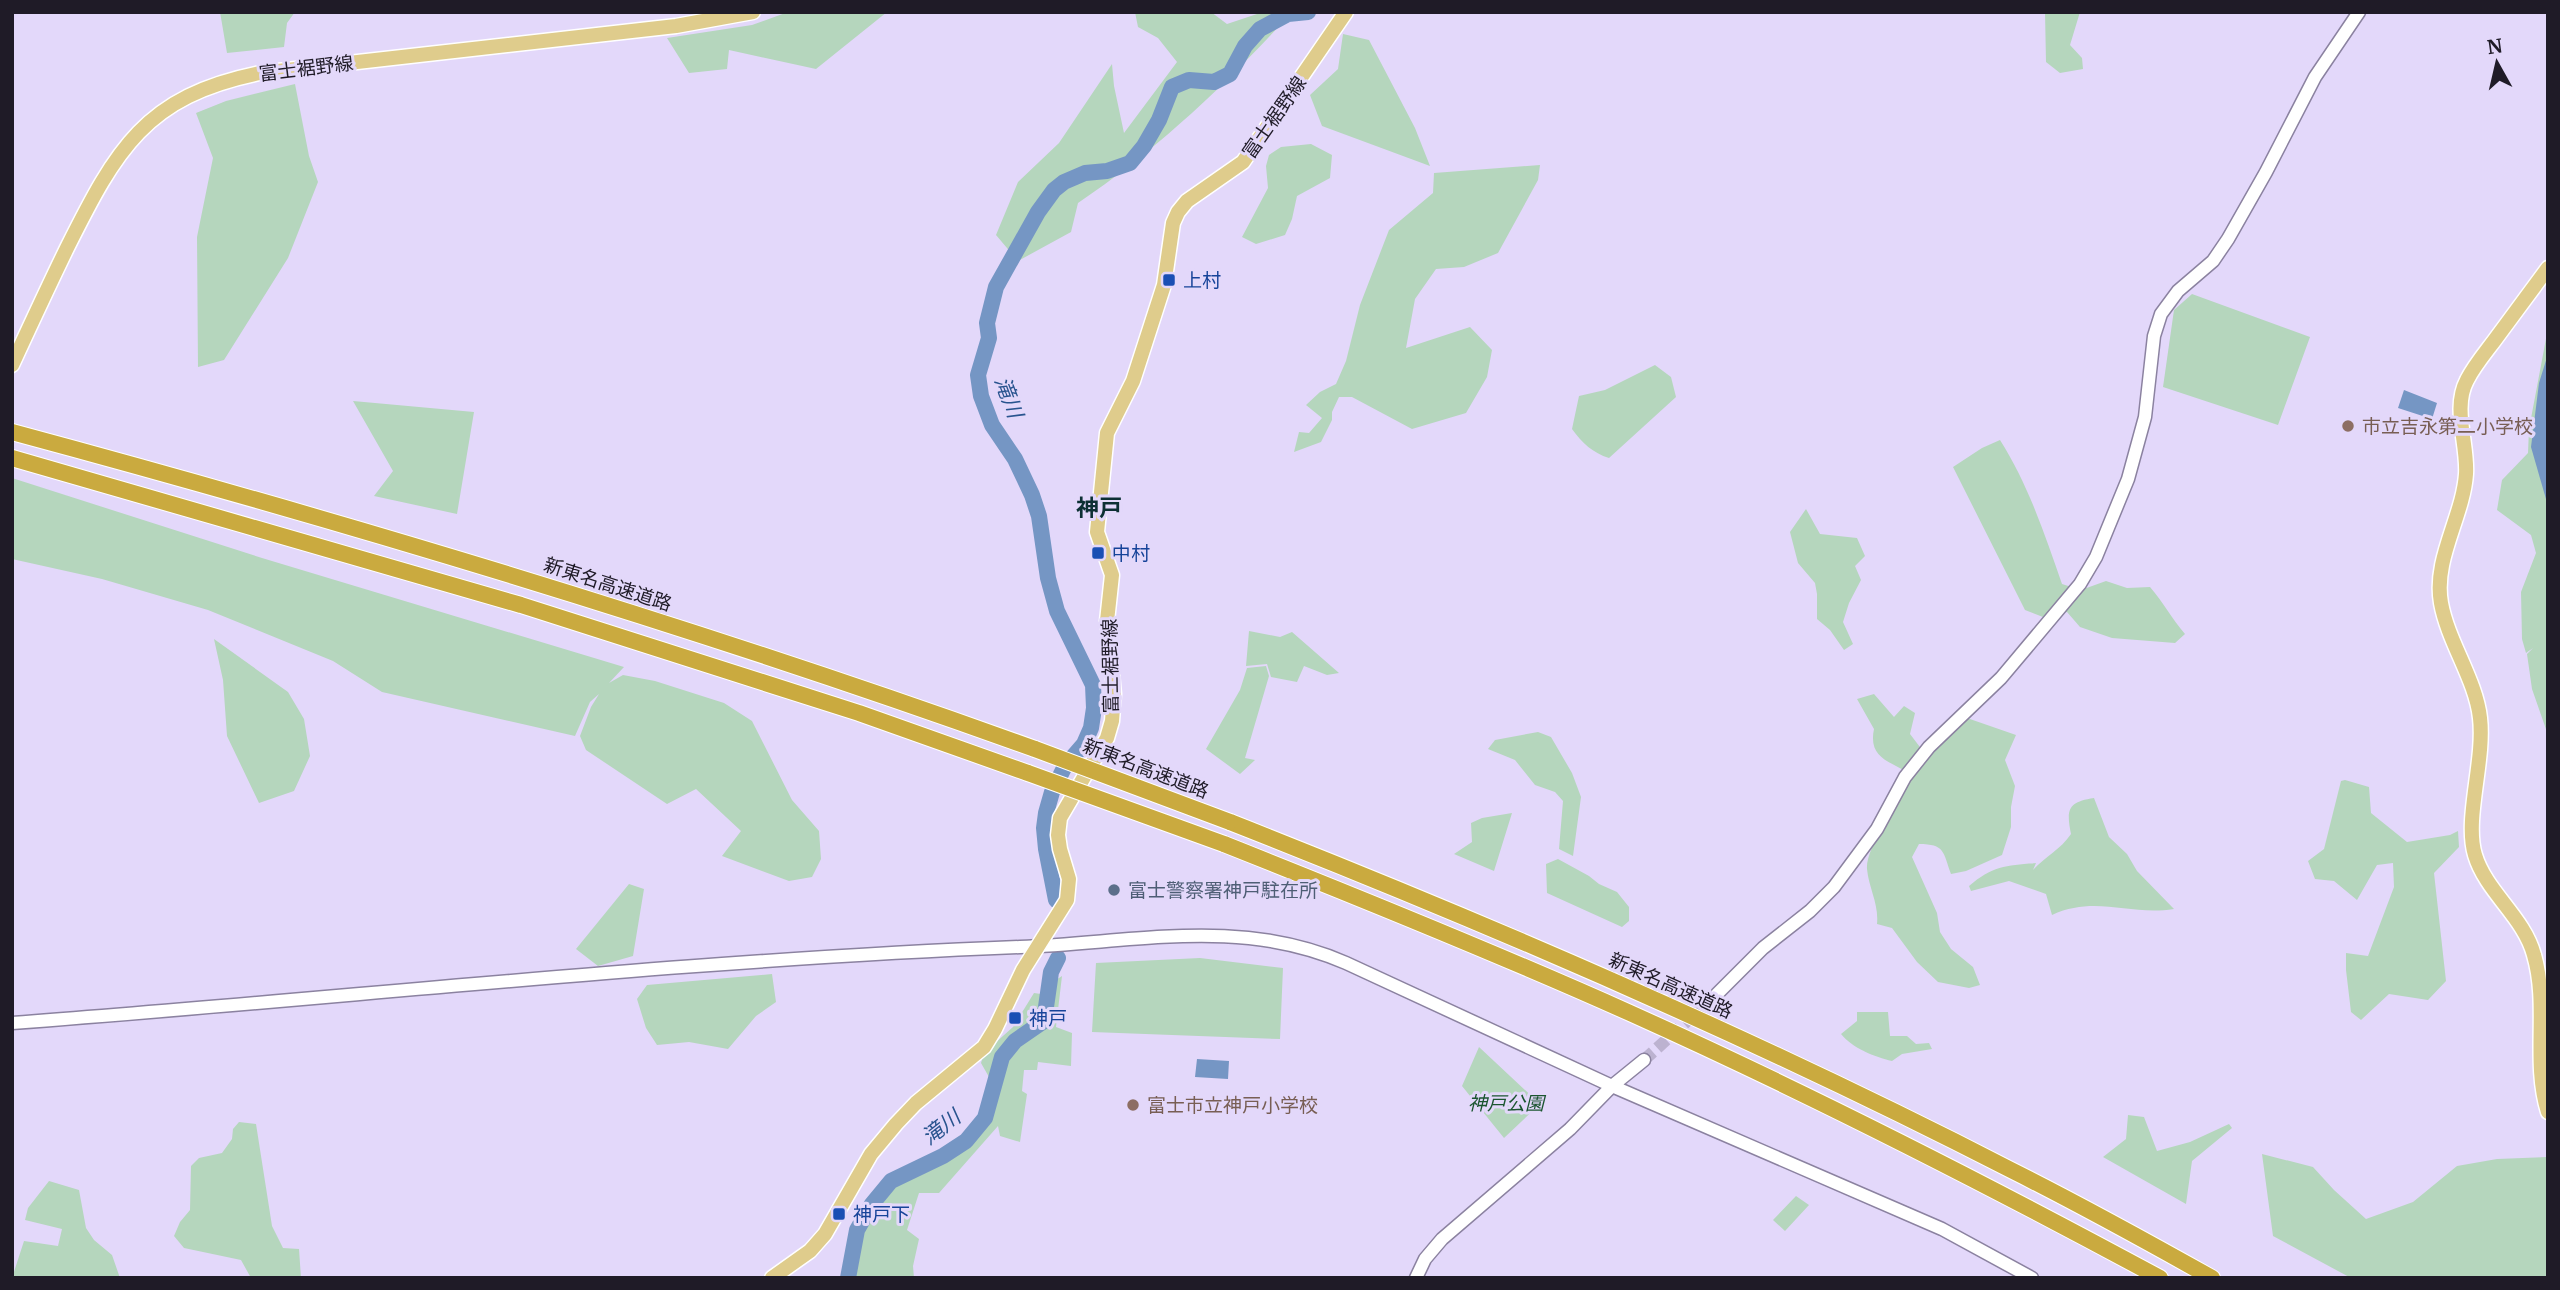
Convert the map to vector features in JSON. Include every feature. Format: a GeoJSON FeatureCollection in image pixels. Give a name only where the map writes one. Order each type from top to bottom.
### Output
{"type":"FeatureCollection","features":[{"type":"Feature","properties":{"kind":"highway","name":"新東名高速道路"},"geometry":{"type":"LineString","coordinates":[[12,432],[528,581],[737,647],[1035,749],[1230,822],[1478,923],[1745,1042],[2012,1170],[2213,1278]]}},
{"type":"Feature","properties":{"kind":"highway"},"geometry":{"type":"LineString","coordinates":[[12,458],[521,605],[859,713],[1224,844],[1543,976],[1748,1068],[2001,1192],[2160,1278]]}},
{"type":"Feature","properties":{"kind":"main road","name":"富士裾野線"},"geometry":{"type":"LineString","coordinates":[[14,358],[81,220],[116,158],[148,123],[194,93],[222,82],[260,73],[676,26],[752,12]]}},
{"type":"Feature","properties":{"kind":"main road","name":"富士裾野線"},"geometry":{"type":"LineString","coordinates":[[772,1278],[810,1251],[825,1234],[871,1154],[916,1102],[984,1047],[1037,947],[1067,900],[1069,879],[1058,835],[1060,818],[1107,738],[1112,721],[1114,694],[1107,621],[1112,575],[1097,532],[1104,441],[1133,381],[1164,285],[1173,223],[1187,201],[1243,162],[1346,12]]}},
{"type":"Feature","properties":{"kind":"main road"},"geometry":{"type":"LineString","coordinates":[[2548,268],[2465,382],[2461,414],[2466,475],[2439,587],[2444,618],[2480,715],[2481,753],[2472,829],[2473,851],[2482,872],[2523,930],[2534,951],[2540,992],[2541,1077],[2548,1112]]}},
{"type":"Feature","properties":{"kind":"street"},"geometry":{"type":"LineString","coordinates":[[1717,994],[1763,948],[1810,911],[1833,887],[1869,841],[1905,777],[1929,747],[2001,678],[2080,584],[2096,557],[2128,479],[2145,417],[2154,335],[2161,314],[2178,291],[2213,261],[2228,239],[2315,77],[2359,12]]}},
{"type":"Feature","properties":{"kind":"street"},"geometry":{"type":"LineString","coordinates":[[12,1023],[773,961],[919,951],[1037,947],[1196,935],[1235,935],[1298,946],[1346,963],[1612,1086],[1942,1229],[2032,1278]]}},
{"type":"Feature","properties":{"kind":"street"},"geometry":{"type":"LineString","coordinates":[[1416,1278],[1425,1259],[1442,1239],[1570,1129],[1612,1086],[1644,1060]]}},
{"type":"Feature","properties":{"kind":"green space"},"geometry":{"type":"Polygon","coordinates":[[[220,12],[295,12],[287,23],[284,47],[227,53],[220,12]]]}},
{"type":"Feature","properties":{"kind":"green space"},"geometry":{"type":"Polygon","coordinates":[[[788,12],[887,12],[816,69],[729,50],[727,69],[689,73],[667,38],[752,25],[788,12]]]}},
{"type":"Feature","properties":{"kind":"green space"},"geometry":{"type":"Polygon","coordinates":[[[1135,12],[1211,12],[1227,24],[1263,12],[1280,12],[1282,23],[1185,119],[1133,163],[1078,203],[1071,232],[1018,261],[996,235],[1018,182],[1059,143],[1112,64],[1124,133],[1177,62],[1158,38],[1138,27],[1135,12]]]}},
{"type":"Feature","properties":{"kind":"green space"},"geometry":{"type":"Polygon","coordinates":[[[2045,12],[2080,12],[2070,45],[2082,58],[2083,69],[2060,73],[2046,62],[2045,12]]]}},
{"type":"Feature","properties":{"kind":"green space"},"geometry":{"type":"Polygon","coordinates":[[[1343,34],[1369,40],[1415,128],[1430,166],[1322,126],[1310,95],[1338,69],[1343,34]]]}},
{"type":"Feature","properties":{"kind":"green space"},"geometry":{"type":"Polygon","coordinates":[[[295,84],[309,156],[318,182],[288,258],[224,360],[198,367],[197,237],[213,158],[196,113],[226,101],[295,84]]]}},
{"type":"Feature","properties":{"kind":"green space"},"geometry":{"type":"Polygon","coordinates":[[[1311,144],[1332,155],[1330,178],[1297,196],[1285,235],[1256,244],[1242,237],[1268,188],[1266,166],[1269,155],[1281,147],[1311,144]]]}},
{"type":"Feature","properties":{"kind":"green space"},"geometry":{"type":"Polygon","coordinates":[[[1540,165],[1538,180],[1498,253],[1464,267],[1436,269],[1415,299],[1406,348],[1470,327],[1492,350],[1487,377],[1466,413],[1412,429],[1352,397],[1339,397],[1321,442],[1294,452],[1299,432],[1309,433],[1322,418],[1306,405],[1320,392],[1336,384],[1346,361],[1360,305],[1389,230],[1433,193],[1434,173],[1540,165]]]}},
{"type":"Feature","properties":{"kind":"green space"},"geometry":{"type":"Polygon","coordinates":[[[2192,294],[2310,337],[2278,425],[2163,387],[2174,310],[2192,294]]]}},
{"type":"Feature","properties":{"kind":"green space"},"geometry":{"type":"Polygon","coordinates":[[[2548,328],[2548,735],[2532,689],[2527,654],[2533,648],[2526,653],[2522,639],[2521,592],[2536,553],[2531,535],[2497,510],[2502,480],[2528,453],[2529,429],[2548,328]]]}},
{"type":"Feature","properties":{"kind":"green space"},"geometry":{"type":"Polygon","coordinates":[[[1655,365],[1671,377],[1676,397],[1609,458],[1588,447],[1572,429],[1579,396],[1605,390],[1655,365]]]}},
{"type":"Feature","properties":{"kind":"green space"},"geometry":{"type":"Polygon","coordinates":[[[353,401],[474,412],[457,514],[374,496],[393,471],[353,401]]]}},
{"type":"Feature","properties":{"kind":"green space"},"geometry":{"type":"Polygon","coordinates":[[[2000,440],[2027,492],[2062,584],[2081,590],[2106,581],[2127,588],[2150,587],[2185,634],[2175,643],[2112,638],[2080,627],[2067,612],[2043,617],[2025,610],[1953,467],[2000,440]]]}},
{"type":"Feature","properties":{"kind":"green space"},"geometry":{"type":"Polygon","coordinates":[[[12,478],[262,558],[624,667],[609,683],[623,675],[655,681],[724,703],[752,721],[792,800],[819,831],[821,859],[812,877],[789,881],[722,856],[741,831],[696,789],[667,804],[586,750],[580,736],[599,694],[590,702],[575,736],[382,692],[333,661],[208,610],[102,579],[12,559],[12,478]]]}},
{"type":"Feature","properties":{"kind":"green space"},"geometry":{"type":"Polygon","coordinates":[[[1806,509],[1820,534],[1857,538],[1865,556],[1855,566],[1861,580],[1843,622],[1853,644],[1844,650],[1830,630],[1817,619],[1815,583],[1798,563],[1790,532],[1806,509]]]}},
{"type":"Feature","properties":{"kind":"green space"},"geometry":{"type":"Polygon","coordinates":[[[1249,631],[1280,637],[1292,632],[1339,673],[1327,675],[1304,666],[1297,682],[1271,677],[1267,664],[1246,666],[1249,631]]]}},
{"type":"Feature","properties":{"kind":"green space"},"geometry":{"type":"Polygon","coordinates":[[[214,639],[288,692],[304,719],[310,756],[294,791],[259,803],[227,736],[223,680],[214,639]]]}},
{"type":"Feature","properties":{"kind":"green space"},"geometry":{"type":"Polygon","coordinates":[[[1266,666],[1269,676],[1245,758],[1255,760],[1240,774],[1206,749],[1240,690],[1247,668],[1266,666]]]}},
{"type":"Feature","properties":{"kind":"green space"},"geometry":{"type":"Polygon","coordinates":[[[1874,694],[1894,717],[1904,706],[1915,713],[1910,734],[1926,755],[1967,718],[2016,735],[2005,760],[2015,786],[2011,827],[2002,855],[1966,871],[1951,874],[1942,851],[1934,846],[1919,844],[1912,857],[1937,913],[1940,932],[1951,949],[1973,967],[1980,985],[1969,988],[1938,982],[1917,962],[1892,928],[1877,924],[1877,910],[1867,869],[1868,860],[1877,836],[1911,774],[1877,753],[1873,739],[1874,729],[1857,699],[1874,694]]]}},
{"type":"Feature","properties":{"kind":"green space"},"geometry":{"type":"Polygon","coordinates":[[[1538,732],[1551,737],[1572,773],[1581,797],[1573,856],[1559,849],[1563,801],[1555,792],[1535,785],[1515,760],[1488,749],[1495,740],[1538,732]]]}},
{"type":"Feature","properties":{"kind":"green space"},"geometry":{"type":"Polygon","coordinates":[[[2341,781],[2369,787],[2371,813],[2407,842],[2450,835],[2458,831],[2459,847],[2434,873],[2446,981],[2428,1000],[2389,994],[2361,1020],[2351,1012],[2346,953],[2368,956],[2394,887],[2393,863],[2377,865],[2357,900],[2334,881],[2315,879],[2308,861],[2324,849],[2341,781]]]}},
{"type":"Feature","properties":{"kind":"green space"},"geometry":{"type":"Polygon","coordinates":[[[2094,798],[2109,837],[2174,909],[2142,910],[2098,906],[2068,909],[2052,915],[2046,894],[2009,881],[1971,891],[1969,886],[1977,879],[2000,868],[2036,863],[2033,870],[2071,834],[2071,808],[2079,802],[2094,798]]]}},
{"type":"Feature","properties":{"kind":"green space"},"geometry":{"type":"Polygon","coordinates":[[[1512,813],[1494,871],[1454,854],[1472,842],[1471,823],[1482,818],[1512,813]]]}},
{"type":"Feature","properties":{"kind":"green space"},"geometry":{"type":"Polygon","coordinates":[[[1558,859],[1617,892],[1629,907],[1629,921],[1622,927],[1547,893],[1546,864],[1558,859]]]}},
{"type":"Feature","properties":{"kind":"green space"},"geometry":{"type":"Polygon","coordinates":[[[629,884],[644,889],[633,956],[598,966],[576,949],[629,884]]]}},
{"type":"Feature","properties":{"kind":"green space"},"geometry":{"type":"Polygon","coordinates":[[[1200,958],[1283,968],[1280,1039],[1092,1032],[1096,963],[1200,958]]]}},
{"type":"Feature","properties":{"kind":"green space"},"geometry":{"type":"Polygon","coordinates":[[[772,974],[776,1002],[756,1016],[728,1049],[689,1042],[657,1045],[646,1028],[637,999],[647,985],[772,974]]]}},
{"type":"Feature","properties":{"kind":"green space"},"geometry":{"type":"Polygon","coordinates":[[[1062,976],[1056,1027],[1072,1033],[1071,1066],[1038,1062],[1037,1070],[1024,1070],[1022,1091],[1027,1094],[1020,1142],[1000,1136],[998,1126],[939,1193],[919,1193],[907,1230],[919,1239],[913,1266],[914,1278],[853,1278],[856,1254],[865,1223],[880,1199],[893,1184],[978,1123],[989,1077],[981,1063],[984,1053],[1013,1027],[1034,993],[1048,995],[1056,980],[1062,976]]]}},
{"type":"Feature","properties":{"kind":"green space"},"geometry":{"type":"Polygon","coordinates":[[[1857,1012],[1888,1012],[1890,1036],[1907,1036],[1916,1044],[1929,1043],[1932,1049],[1902,1054],[1892,1061],[1864,1051],[1841,1034],[1857,1021],[1857,1012]]]}},
{"type":"Feature","properties":{"kind":"green space","name":"神戸公園"},"geometry":{"type":"Polygon","coordinates":[[[1479,1047],[1540,1104],[1504,1138],[1462,1086],[1479,1047]]]}},
{"type":"Feature","properties":{"kind":"green space"},"geometry":{"type":"Polygon","coordinates":[[[2128,1115],[2144,1117],[2157,1151],[2190,1142],[2229,1124],[2232,1128],[2192,1161],[2186,1204],[2103,1157],[2126,1139],[2128,1115]]]}},
{"type":"Feature","properties":{"kind":"green space"},"geometry":{"type":"Polygon","coordinates":[[[239,1122],[256,1124],[272,1226],[283,1248],[299,1249],[301,1278],[251,1278],[241,1260],[184,1248],[174,1236],[180,1222],[190,1210],[191,1166],[199,1158],[222,1153],[239,1122]]]}},
{"type":"Feature","properties":{"kind":"green space"},"geometry":{"type":"Polygon","coordinates":[[[2262,1154],[2313,1167],[2366,1219],[2413,1202],[2457,1166],[2497,1159],[2548,1157],[2548,1278],[2351,1278],[2273,1236],[2262,1154]]]}},
{"type":"Feature","properties":{"kind":"green space"},"geometry":{"type":"Polygon","coordinates":[[[49,1181],[79,1190],[86,1228],[94,1240],[112,1255],[120,1278],[12,1278],[24,1241],[58,1246],[62,1229],[25,1220],[28,1208],[49,1181]]]}},
{"type":"Feature","properties":{"kind":"green space"},"geometry":{"type":"Polygon","coordinates":[[[1796,1196],[1809,1205],[1785,1231],[1773,1220],[1796,1196]]]}},
{"type":"Feature","properties":{"kind":"water"},"geometry":{"type":"Polygon","coordinates":[[[2548,354],[2548,506],[2531,447],[2539,383],[2548,354]]]}},
{"type":"Feature","properties":{"kind":"water"},"geometry":{"type":"Polygon","coordinates":[[[2404,390],[2437,403],[2432,419],[2398,408],[2404,390]]]}},
{"type":"Feature","properties":{"kind":"water"},"geometry":{"type":"Polygon","coordinates":[[[1197,1059],[1229,1061],[1228,1079],[1195,1077],[1197,1059]]]}},
{"type":"Feature","properties":{"kind":"waterway","name":"滝川"},"geometry":{"type":"LineString","coordinates":[[1056,900],[1046,849],[1046,813],[1052,792],[1065,766],[1084,744],[1091,728],[1093,685],[1057,611],[1048,578],[1039,516],[1032,495],[1015,459],[992,425],[981,396],[978,375],[989,338],[987,323],[996,287],[1038,212],[1054,190],[1064,182],[1085,173],[1107,171],[1130,163],[1144,146],[1159,120],[1172,87],[1189,80],[1214,82],[1230,74],[1245,46],[1260,29],[1288,14],[1308,12]]}},
{"type":"Feature","properties":{"kind":"waterway","name":"滝川"},"geometry":{"type":"LineString","coordinates":[[848,1278],[857,1230],[872,1204],[891,1181],[943,1156],[966,1141],[985,1118],[1002,1057],[1015,1041],[1044,1021],[1051,972],[1058,958]]}},
{"type":"Feature","properties":{"kind":"tunnel"},"geometry":{"type":"LineString","coordinates":[[1644,1060],[1717,994]]}},
{"type":"Feature","properties":{"kind":"place","name":"上村"},"geometry":{"type":"Point","coordinates":[1169,280]}},
{"type":"Feature","properties":{"kind":"place","name":"市立吉永第二小学校"},"geometry":{"type":"Point","coordinates":[2348,426]}},
{"type":"Feature","properties":{"kind":"place","name":"中村"},"geometry":{"type":"Point","coordinates":[1098,553]}},
{"type":"Feature","properties":{"kind":"place","name":"富士警察署神戸駐在所"},"geometry":{"type":"Point","coordinates":[1114,890]}},
{"type":"Feature","properties":{"kind":"place","name":"神戸"},"geometry":{"type":"Point","coordinates":[1015,1018]}},
{"type":"Feature","properties":{"kind":"place","name":"富士市立神戸小学校"},"geometry":{"type":"Point","coordinates":[1133,1105]}},
{"type":"Feature","properties":{"kind":"place","name":"神戸下"},"geometry":{"type":"Point","coordinates":[839,1214]}},
{"type":"Feature","properties":{"kind":"district","name":"神戸"},"geometry":{"type":"Point","coordinates":[1099,507]}}]}
